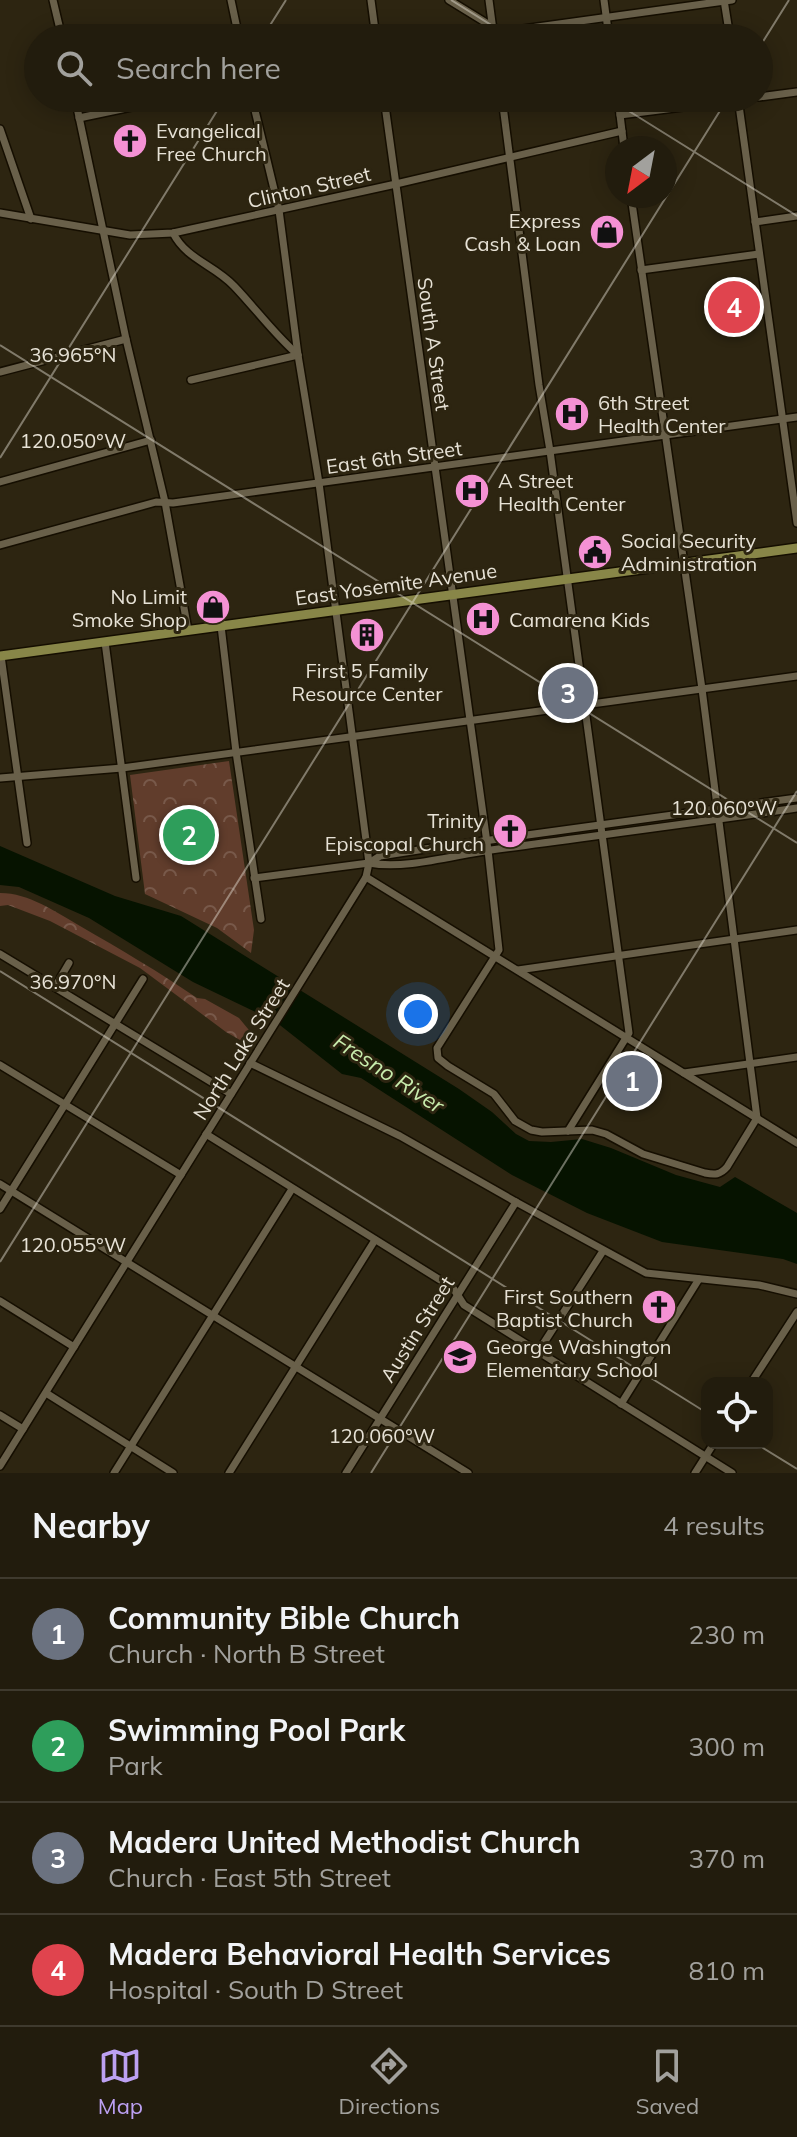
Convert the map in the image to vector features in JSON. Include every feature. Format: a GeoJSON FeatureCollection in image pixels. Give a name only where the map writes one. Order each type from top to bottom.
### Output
{"type":"FeatureCollection","features":[{"type":"Feature","properties":{"kind":"main road","name":"East Yosemite Avenue"},"geometry":{"type":"LineString","coordinates":[[0,656],[797,548]]}},
{"type":"Feature","properties":{"kind":"street"},"geometry":{"type":"LineString","coordinates":[[53,0],[59,24]]}},
{"type":"Feature","properties":{"kind":"street"},"geometry":{"type":"LineString","coordinates":[[231,0],[236,24]]}},
{"type":"Feature","properties":{"kind":"street"},"geometry":{"type":"LineString","coordinates":[[371,0],[374,24]]}},
{"type":"Feature","properties":{"kind":"street"},"geometry":{"type":"LineString","coordinates":[[449,0],[487,24]]}},
{"type":"Feature","properties":{"kind":"street"},"geometry":{"type":"LineString","coordinates":[[489,0],[492,24]]}},
{"type":"Feature","properties":{"kind":"street"},"geometry":{"type":"LineString","coordinates":[[604,0],[608,24]]}},
{"type":"Feature","properties":{"kind":"street"},"geometry":{"type":"LineString","coordinates":[[724,0],[728,24]]}},
{"type":"Feature","properties":{"kind":"street"},"geometry":{"type":"LineString","coordinates":[[558,24],[732,0]]}},
{"type":"Feature","properties":{"kind":"street"},"geometry":{"type":"LineString","coordinates":[[773,95],[797,92]]}},
{"type":"Feature","properties":{"kind":"street"},"geometry":{"type":"LineString","coordinates":[[78,112],[126,339],[165,502],[188,630]]}},
{"type":"Feature","properties":{"kind":"street"},"geometry":{"type":"LineString","coordinates":[[79,118],[108,112]]}},
{"type":"Feature","properties":{"kind":"street","name":"North Lake Street"},"geometry":{"type":"LineString","coordinates":[[0,1466],[300,986],[366,877],[369,863],[337,610],[279,210],[255,112]]}},
{"type":"Feature","properties":{"kind":"street","name":"South A Street"},"geometry":{"type":"LineString","coordinates":[[386,112],[488,850],[499,950],[495,956]]}},
{"type":"Feature","properties":{"kind":"street"},"geometry":{"type":"LineString","coordinates":[[504,112],[629,1033],[568,1131]]}},
{"type":"Feature","properties":{"kind":"street"},"geometry":{"type":"LineString","coordinates":[[620,112],[623,136]]}},
{"type":"Feature","properties":{"kind":"street"},"geometry":{"type":"LineString","coordinates":[[620,115],[642,112]]}},
{"type":"Feature","properties":{"kind":"street"},"geometry":{"type":"LineString","coordinates":[[740,112],[797,523]]}},
{"type":"Feature","properties":{"kind":"street"},"geometry":{"type":"LineString","coordinates":[[0,129],[31,219]]}},
{"type":"Feature","properties":{"kind":"street","name":"Clinton Street"},"geometry":{"type":"LineString","coordinates":[[0,213],[130,235],[173,233],[622,131]]}},
{"type":"Feature","properties":{"kind":"street"},"geometry":{"type":"LineString","coordinates":[[495,956],[437,1048],[438,1058],[494,1094],[515,1121],[523,1126],[542,1132],[592,1130],[643,1154],[705,1173],[716,1175],[727,1167],[757,1118],[702,689],[633,208]]}},
{"type":"Feature","properties":{"kind":"street"},"geometry":{"type":"LineString","coordinates":[[755,222],[797,216]]}},
{"type":"Feature","properties":{"kind":"street"},"geometry":{"type":"LineString","coordinates":[[173,233],[183,250],[224,277],[298,355]]}},
{"type":"Feature","properties":{"kind":"street"},"geometry":{"type":"LineString","coordinates":[[641,270],[759,254]]}},
{"type":"Feature","properties":{"kind":"street"},"geometry":{"type":"LineString","coordinates":[[0,372],[126,339]]}},
{"type":"Feature","properties":{"kind":"street"},"geometry":{"type":"LineString","coordinates":[[191,380],[298,355]]}},
{"type":"Feature","properties":{"kind":"street","name":"East 6th Street"},"geometry":{"type":"LineString","coordinates":[[0,545],[147,503],[319,483],[797,417]]}},
{"type":"Feature","properties":{"kind":"street"},"geometry":{"type":"LineString","coordinates":[[0,482],[151,440]]}},
{"type":"Feature","properties":{"kind":"street"},"geometry":{"type":"LineString","coordinates":[[221,626],[261,919]]}},
{"type":"Feature","properties":{"kind":"street"},"geometry":{"type":"LineString","coordinates":[[105,642],[136,878]]}},
{"type":"Feature","properties":{"kind":"street"},"geometry":{"type":"LineString","coordinates":[[0,656],[27,843]]}},
{"type":"Feature","properties":{"kind":"street"},"geometry":{"type":"LineString","coordinates":[[0,778],[122,768],[797,676]]}},
{"type":"Feature","properties":{"kind":"street"},"geometry":{"type":"LineString","coordinates":[[369,863],[380,856],[797,798]]}},
{"type":"Feature","properties":{"kind":"street"},"geometry":{"type":"LineString","coordinates":[[254,878],[369,863],[383,866],[797,808]]}},
{"type":"Feature","properties":{"kind":"street"},"geometry":{"type":"LineString","coordinates":[[366,877],[797,1143]]}},
{"type":"Feature","properties":{"kind":"street"},"geometry":{"type":"LineString","coordinates":[[517,970],[797,930]]}},
{"type":"Feature","properties":{"kind":"street"},"geometry":{"type":"LineString","coordinates":[[0,954],[231,1094]]}},
{"type":"Feature","properties":{"kind":"street"},"geometry":{"type":"LineString","coordinates":[[55,987],[69,963]]}},
{"type":"Feature","properties":{"kind":"street"},"geometry":{"type":"LineString","coordinates":[[0,1209],[143,979]]}},
{"type":"Feature","properties":{"kind":"street"},"geometry":{"type":"LineString","coordinates":[[684,1073],[797,1057]]}},
{"type":"Feature","properties":{"kind":"street"},"geometry":{"type":"LineString","coordinates":[[250,1063],[400,1136],[646,1273],[759,1285],[797,1294]]}},
{"type":"Feature","properties":{"kind":"street"},"geometry":{"type":"LineString","coordinates":[[0,1065],[181,1175]]}},
{"type":"Feature","properties":{"kind":"street"},"geometry":{"type":"LineString","coordinates":[[206,1134],[453,1288],[464,1305],[732,1473]]}},
{"type":"Feature","properties":{"kind":"street"},"geometry":{"type":"LineString","coordinates":[[0,1184],[466,1472]]}},
{"type":"Feature","properties":{"kind":"street"},"geometry":{"type":"LineString","coordinates":[[114,1473],[292,1189]]}},
{"type":"Feature","properties":{"kind":"street","name":"Austin Street"},"geometry":{"type":"LineString","coordinates":[[346,1473],[516,1202]]}},
{"type":"Feature","properties":{"kind":"street"},"geometry":{"type":"LineString","coordinates":[[229,1473],[375,1240]]}},
{"type":"Feature","properties":{"kind":"street"},"geometry":{"type":"LineString","coordinates":[[538,1352],[603,1251]]}},
{"type":"Feature","properties":{"kind":"street"},"geometry":{"type":"LineString","coordinates":[[621,1404],[699,1279]]}},
{"type":"Feature","properties":{"kind":"street"},"geometry":{"type":"LineString","coordinates":[[0,1301],[74,1347]]}},
{"type":"Feature","properties":{"kind":"street"},"geometry":{"type":"LineString","coordinates":[[755,1377],[797,1312]]}},
{"type":"Feature","properties":{"kind":"street"},"geometry":{"type":"LineString","coordinates":[[46,1393],[173,1473]]}},
{"type":"Feature","properties":{"kind":"street"},"geometry":{"type":"LineString","coordinates":[[0,1415],[23,1429]]}},
{"type":"Feature","properties":{"kind":"street"},"geometry":{"type":"LineString","coordinates":[[695,1473],[710,1449]]}},
{"type":"Feature","properties":{"kind":"green space"},"geometry":{"type":"Polygon","coordinates":[[[229,761],[254,930],[251,953],[217,928],[145,894],[130,775],[229,761]]]}},
{"type":"Feature","properties":{"kind":"green space"},"geometry":{"type":"Polygon","coordinates":[[[0,893],[21,896],[52,909],[197,998],[205,999],[239,1018],[253,1035],[247,1044],[140,968],[50,921],[8,905],[0,906],[0,893]]]}},
{"type":"Feature","properties":{"kind":"water","name":"Fresno River"},"geometry":{"type":"Polygon","coordinates":[[[0,846],[115,896],[181,916],[459,1089],[529,1141],[582,1139],[676,1175],[720,1187],[735,1177],[797,1213],[797,1264],[783,1259],[662,1242],[587,1213],[512,1175],[361,1078],[342,1074],[276,1022],[193,982],[89,918],[19,887],[0,885],[0,846]]]}},
{"type":"Feature","properties":{"kind":"place","name":"Evangelical Free Church"},"geometry":{"type":"Point","coordinates":[130,141]}},
{"type":"Feature","properties":{"kind":"place","name":"Express Cash & Loan"},"geometry":{"type":"Point","coordinates":[607,232]}},
{"type":"Feature","properties":{"kind":"place","name":"Madera Behavioral Health Services"},"geometry":{"type":"Point","coordinates":[734,307]}},
{"type":"Feature","properties":{"kind":"place","name":"6th Street Health Center"},"geometry":{"type":"Point","coordinates":[572,414]}},
{"type":"Feature","properties":{"kind":"place","name":"A Street Health Center"},"geometry":{"type":"Point","coordinates":[472,491]}},
{"type":"Feature","properties":{"kind":"place","name":"Social Security Administration"},"geometry":{"type":"Point","coordinates":[595,552]}},
{"type":"Feature","properties":{"kind":"place","name":"No Limit Smoke Shop"},"geometry":{"type":"Point","coordinates":[213,607]}},
{"type":"Feature","properties":{"kind":"place","name":"Camarena Kids"},"geometry":{"type":"Point","coordinates":[483,619]}},
{"type":"Feature","properties":{"kind":"place","name":"First 5 Family Resource Center"},"geometry":{"type":"Point","coordinates":[367,635]}},
{"type":"Feature","properties":{"kind":"place","name":"Madera United Methodist Church"},"geometry":{"type":"Point","coordinates":[568,693]}},
{"type":"Feature","properties":{"kind":"place","name":"Trinity Episcopal Church"},"geometry":{"type":"Point","coordinates":[510,831]}},
{"type":"Feature","properties":{"kind":"place","name":"Swimming Pool Park"},"geometry":{"type":"Point","coordinates":[189,835]}},
{"type":"Feature","properties":{"kind":"place","name":"Community Bible Church"},"geometry":{"type":"Point","coordinates":[632,1081]}},
{"type":"Feature","properties":{"kind":"place","name":"First Southern Baptist Church"},"geometry":{"type":"Point","coordinates":[659,1307]}},
{"type":"Feature","properties":{"kind":"place","name":"George Washington Elementary School"},"geometry":{"type":"Point","coordinates":[460,1357]}}]}
